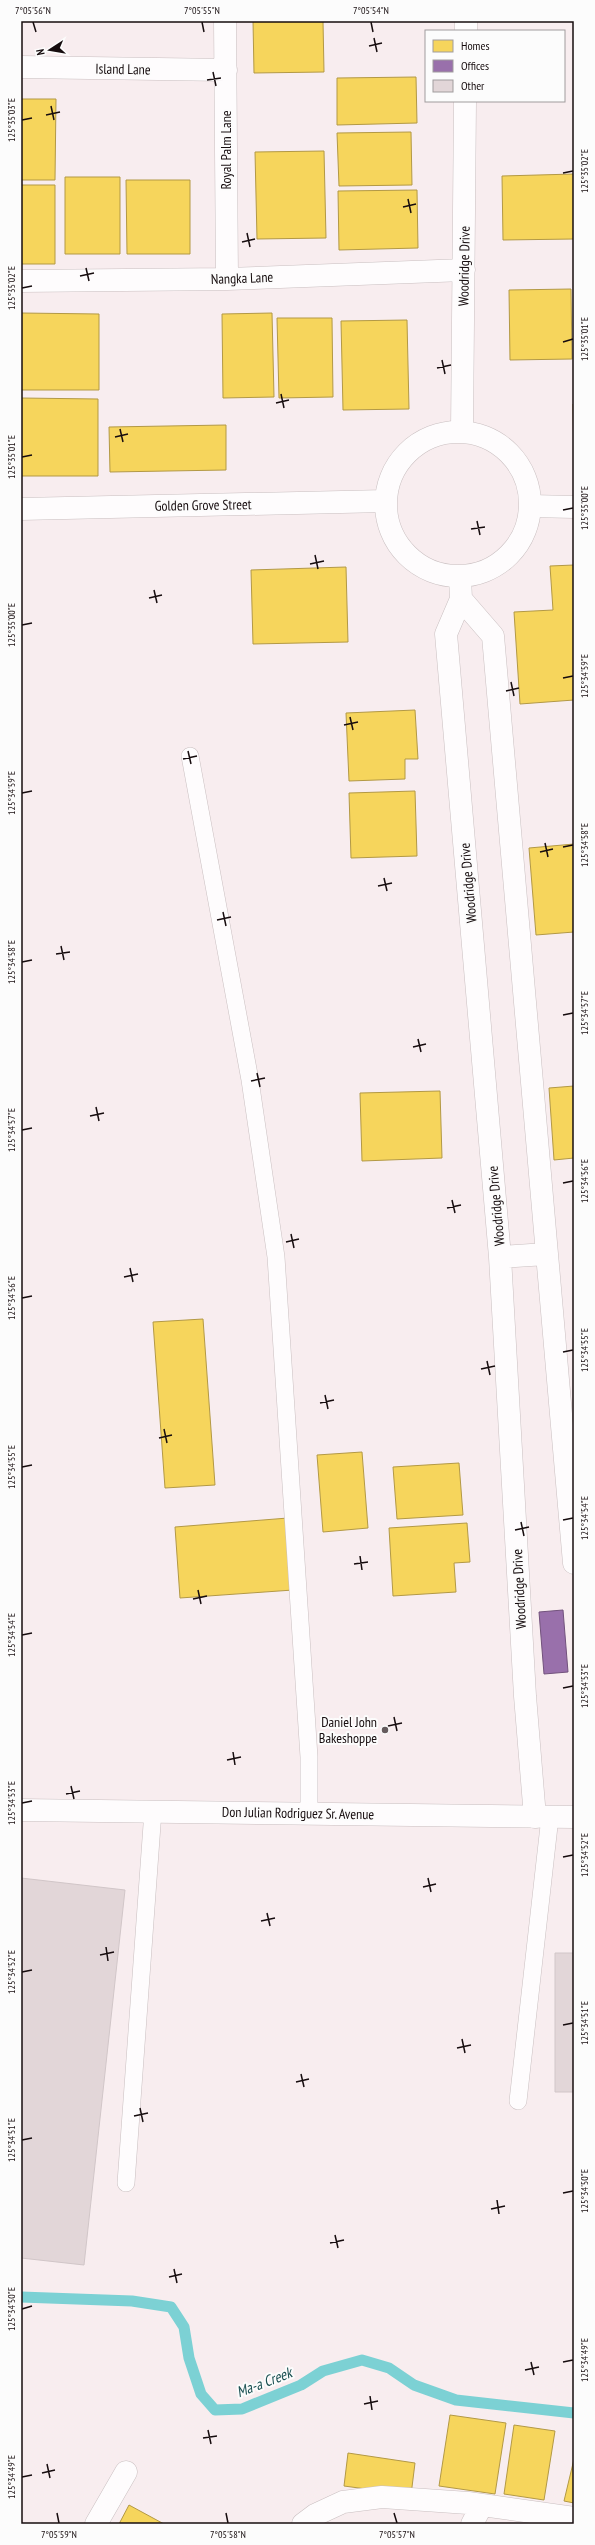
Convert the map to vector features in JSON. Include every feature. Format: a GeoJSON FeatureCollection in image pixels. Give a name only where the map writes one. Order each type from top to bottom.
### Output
{"type":"FeatureCollection","features":[{"type":"Feature","properties":{"kind":"street","name":"Royal Palm Lane"},"geometry":{"type":"LineString","coordinates":[[225,21],[227,279]]}},
{"type":"Feature","properties":{"kind":"street","name":"Island Lane"},"geometry":{"type":"LineString","coordinates":[[21,67],[226,70]]}},
{"type":"Feature","properties":{"kind":"street","name":"Woodridge Drive"},"geometry":{"type":"LineString","coordinates":[[462,431],[465,102]]}},
{"type":"Feature","properties":{"kind":"street","name":"Nangka Lane"},"geometry":{"type":"LineString","coordinates":[[21,281],[227,279],[464,270]]}},
{"type":"Feature","properties":{"kind":"street"},"geometry":{"type":"LineString","coordinates":[[462,431],[492,440],[516,461],[529,490],[530,506],[524,532],[509,556],[485,571],[460,577],[440,574],[425,569],[400,548],[387,518],[385,501],[388,482],[396,465],[409,450],[425,439],[443,432],[462,431]]}},
{"type":"Feature","properties":{"kind":"street","name":"Golden Grove Street"},"geometry":{"type":"LineString","coordinates":[[21,509],[385,501]]}},
{"type":"Feature","properties":{"kind":"street"},"geometry":{"type":"LineString","coordinates":[[530,506],[574,507]]}},
{"type":"Feature","properties":{"kind":"street","name":"Woodridge Drive"},"geometry":{"type":"LineString","coordinates":[[460,577],[461,599],[446,634],[500,1257],[525,1696],[542,1817]]}},
{"type":"Feature","properties":{"kind":"street"},"geometry":{"type":"LineString","coordinates":[[461,599],[494,636],[546,1254],[574,1563]]}},
{"type":"Feature","properties":{"kind":"street"},"geometry":{"type":"LineString","coordinates":[[500,1257],[546,1254]]}},
{"type":"Feature","properties":{"kind":"street","name":"Don Julian Rodriguez Sr. Avenue"},"geometry":{"type":"LineString","coordinates":[[21,1810],[574,1818]]}},
{"type":"Feature","properties":{"kind":"street"},"geometry":{"type":"LineString","coordinates":[[96,2524],[126,2472]]}},
{"type":"Feature","properties":{"kind":"street"},"geometry":{"type":"LineString","coordinates":[[303,2524],[315,2515],[343,2502],[382,2497],[477,2515],[574,2518]]}},
{"type":"Feature","properties":{"kind":"lane"},"geometry":{"type":"LineString","coordinates":[[190,756],[250,1080],[276,1257],[309,1757],[309,1813]]}},
{"type":"Feature","properties":{"kind":"lane"},"geometry":{"type":"LineString","coordinates":[[126,2183],[153,1811]]}},
{"type":"Feature","properties":{"kind":"lane"},"geometry":{"type":"LineString","coordinates":[[518,2101],[542,1817]]}},
{"type":"Feature","properties":{"kind":"building: Homes"},"geometry":{"type":"Polygon","coordinates":[[[253,21],[323,21],[324,72],[254,73],[253,21]]]}},
{"type":"Feature","properties":{"kind":"building: Homes"},"geometry":{"type":"Polygon","coordinates":[[[416,77],[417,123],[337,125],[337,78],[416,77]]]}},
{"type":"Feature","properties":{"kind":"building: Homes"},"geometry":{"type":"Polygon","coordinates":[[[21,99],[56,99],[55,180],[21,180],[21,99]]]}},
{"type":"Feature","properties":{"kind":"building: Homes"},"geometry":{"type":"Polygon","coordinates":[[[411,132],[412,185],[339,186],[337,133],[411,132]]]}},
{"type":"Feature","properties":{"kind":"building: Homes"},"geometry":{"type":"Polygon","coordinates":[[[324,151],[326,238],[257,239],[255,152],[324,151]]]}},
{"type":"Feature","properties":{"kind":"building: Homes"},"geometry":{"type":"Polygon","coordinates":[[[574,174],[574,239],[503,240],[502,176],[574,174]]]}},
{"type":"Feature","properties":{"kind":"building: Homes"},"geometry":{"type":"Polygon","coordinates":[[[65,177],[120,177],[120,254],[65,254],[65,177]]]}},
{"type":"Feature","properties":{"kind":"building: Homes"},"geometry":{"type":"Polygon","coordinates":[[[126,180],[190,180],[190,254],[127,254],[126,180]]]}},
{"type":"Feature","properties":{"kind":"building: Homes"},"geometry":{"type":"Polygon","coordinates":[[[21,185],[55,185],[55,264],[21,264],[21,185]]]}},
{"type":"Feature","properties":{"kind":"building: Homes"},"geometry":{"type":"Polygon","coordinates":[[[417,190],[418,248],[339,250],[338,191],[417,190]]]}},
{"type":"Feature","properties":{"kind":"building: Homes"},"geometry":{"type":"Polygon","coordinates":[[[571,289],[572,359],[510,360],[509,290],[571,289]]]}},
{"type":"Feature","properties":{"kind":"building: Homes"},"geometry":{"type":"Polygon","coordinates":[[[21,313],[99,314],[99,390],[21,390],[21,313]]]}},
{"type":"Feature","properties":{"kind":"building: Homes"},"geometry":{"type":"Polygon","coordinates":[[[272,313],[274,397],[223,398],[222,314],[272,313]]]}},
{"type":"Feature","properties":{"kind":"building: Homes"},"geometry":{"type":"Polygon","coordinates":[[[277,318],[332,318],[333,397],[279,398],[277,318]]]}},
{"type":"Feature","properties":{"kind":"building: Homes"},"geometry":{"type":"Polygon","coordinates":[[[407,320],[409,409],[343,410],[341,321],[407,320]]]}},
{"type":"Feature","properties":{"kind":"building: Homes"},"geometry":{"type":"Polygon","coordinates":[[[21,398],[98,399],[98,476],[21,476],[21,398]]]}},
{"type":"Feature","properties":{"kind":"building: Homes"},"geometry":{"type":"Polygon","coordinates":[[[573,404],[574,404],[574,465],[573,404]]]}},
{"type":"Feature","properties":{"kind":"building: Homes"},"geometry":{"type":"Polygon","coordinates":[[[226,425],[226,470],[110,472],[109,427],[226,425]]]}},
{"type":"Feature","properties":{"kind":"building: Homes"},"geometry":{"type":"Polygon","coordinates":[[[574,565],[574,700],[520,704],[514,612],[553,610],[550,566],[574,565]]]}},
{"type":"Feature","properties":{"kind":"building: Homes"},"geometry":{"type":"Polygon","coordinates":[[[346,567],[348,642],[253,644],[251,570],[346,567]]]}},
{"type":"Feature","properties":{"kind":"building: Homes"},"geometry":{"type":"Polygon","coordinates":[[[415,710],[418,759],[405,759],[405,779],[349,781],[346,713],[415,710]]]}},
{"type":"Feature","properties":{"kind":"building: Homes"},"geometry":{"type":"Polygon","coordinates":[[[415,791],[417,856],[351,858],[349,793],[415,791]]]}},
{"type":"Feature","properties":{"kind":"building: Homes"},"geometry":{"type":"Polygon","coordinates":[[[574,844],[574,932],[536,935],[529,848],[574,844]]]}},
{"type":"Feature","properties":{"kind":"building: Homes"},"geometry":{"type":"Polygon","coordinates":[[[574,1086],[574,1158],[554,1160],[549,1088],[574,1086]]]}},
{"type":"Feature","properties":{"kind":"building: Homes"},"geometry":{"type":"Polygon","coordinates":[[[440,1091],[442,1158],[362,1161],[360,1093],[440,1091]]]}},
{"type":"Feature","properties":{"kind":"building: Homes"},"geometry":{"type":"Polygon","coordinates":[[[203,1319],[215,1485],[165,1488],[153,1322],[203,1319]]]}},
{"type":"Feature","properties":{"kind":"building: Homes"},"geometry":{"type":"Polygon","coordinates":[[[362,1452],[368,1528],[323,1532],[317,1455],[362,1452]]]}},
{"type":"Feature","properties":{"kind":"building: Homes"},"geometry":{"type":"Polygon","coordinates":[[[459,1463],[463,1515],[397,1519],[393,1467],[459,1463]]]}},
{"type":"Feature","properties":{"kind":"building: Homes"},"geometry":{"type":"Polygon","coordinates":[[[288,1518],[293,1590],[180,1598],[175,1527],[288,1518]]]}},
{"type":"Feature","properties":{"kind":"building: Homes"},"geometry":{"type":"Polygon","coordinates":[[[467,1523],[470,1562],[454,1563],[456,1592],[393,1596],[389,1528],[467,1523]]]}},
{"type":"Feature","properties":{"kind":"building: Homes"},"geometry":{"type":"Polygon","coordinates":[[[450,2415],[506,2423],[495,2494],[439,2486],[450,2415]]]}},
{"type":"Feature","properties":{"kind":"building: Homes"},"geometry":{"type":"Polygon","coordinates":[[[514,2425],[555,2431],[544,2500],[504,2494],[514,2425]]]}},
{"type":"Feature","properties":{"kind":"building: Homes"},"geometry":{"type":"Polygon","coordinates":[[[348,2453],[415,2463],[411,2495],[344,2486],[348,2453]]]}},
{"type":"Feature","properties":{"kind":"building: Homes"},"geometry":{"type":"Polygon","coordinates":[[[574,2459],[574,2503],[564,2501],[574,2459]]]}},
{"type":"Feature","properties":{"kind":"building: Homes"},"geometry":{"type":"Polygon","coordinates":[[[129,2505],[164,2524],[119,2524],[129,2505]]]}},
{"type":"Feature","properties":{"kind":"building: Offices"},"geometry":{"type":"Polygon","coordinates":[[[563,1610],[568,1672],[544,1674],[539,1612],[563,1610]]]}},
{"type":"Feature","properties":{"kind":"building: Other"},"geometry":{"type":"Polygon","coordinates":[[[21,1878],[125,1890],[84,2265],[21,2258],[21,1878]]]}},
{"type":"Feature","properties":{"kind":"building: Other"},"geometry":{"type":"Polygon","coordinates":[[[555,1953],[574,1953],[574,2092],[555,2092],[555,1953]]]}},
{"type":"Feature","properties":{"kind":"waterway","name":"Ma-a Creek"},"geometry":{"type":"LineString","coordinates":[[21,2297],[132,2301],[171,2307],[184,2327],[189,2358],[201,2394],[215,2410],[242,2409],[301,2385],[323,2371],[362,2360],[389,2368],[414,2385],[456,2400],[574,2413]]}},
{"type":"Feature","properties":{"kind":"place","name":"Daniel John Bakeshoppe"},"geometry":{"type":"Point","coordinates":[385,1730]}}]}
